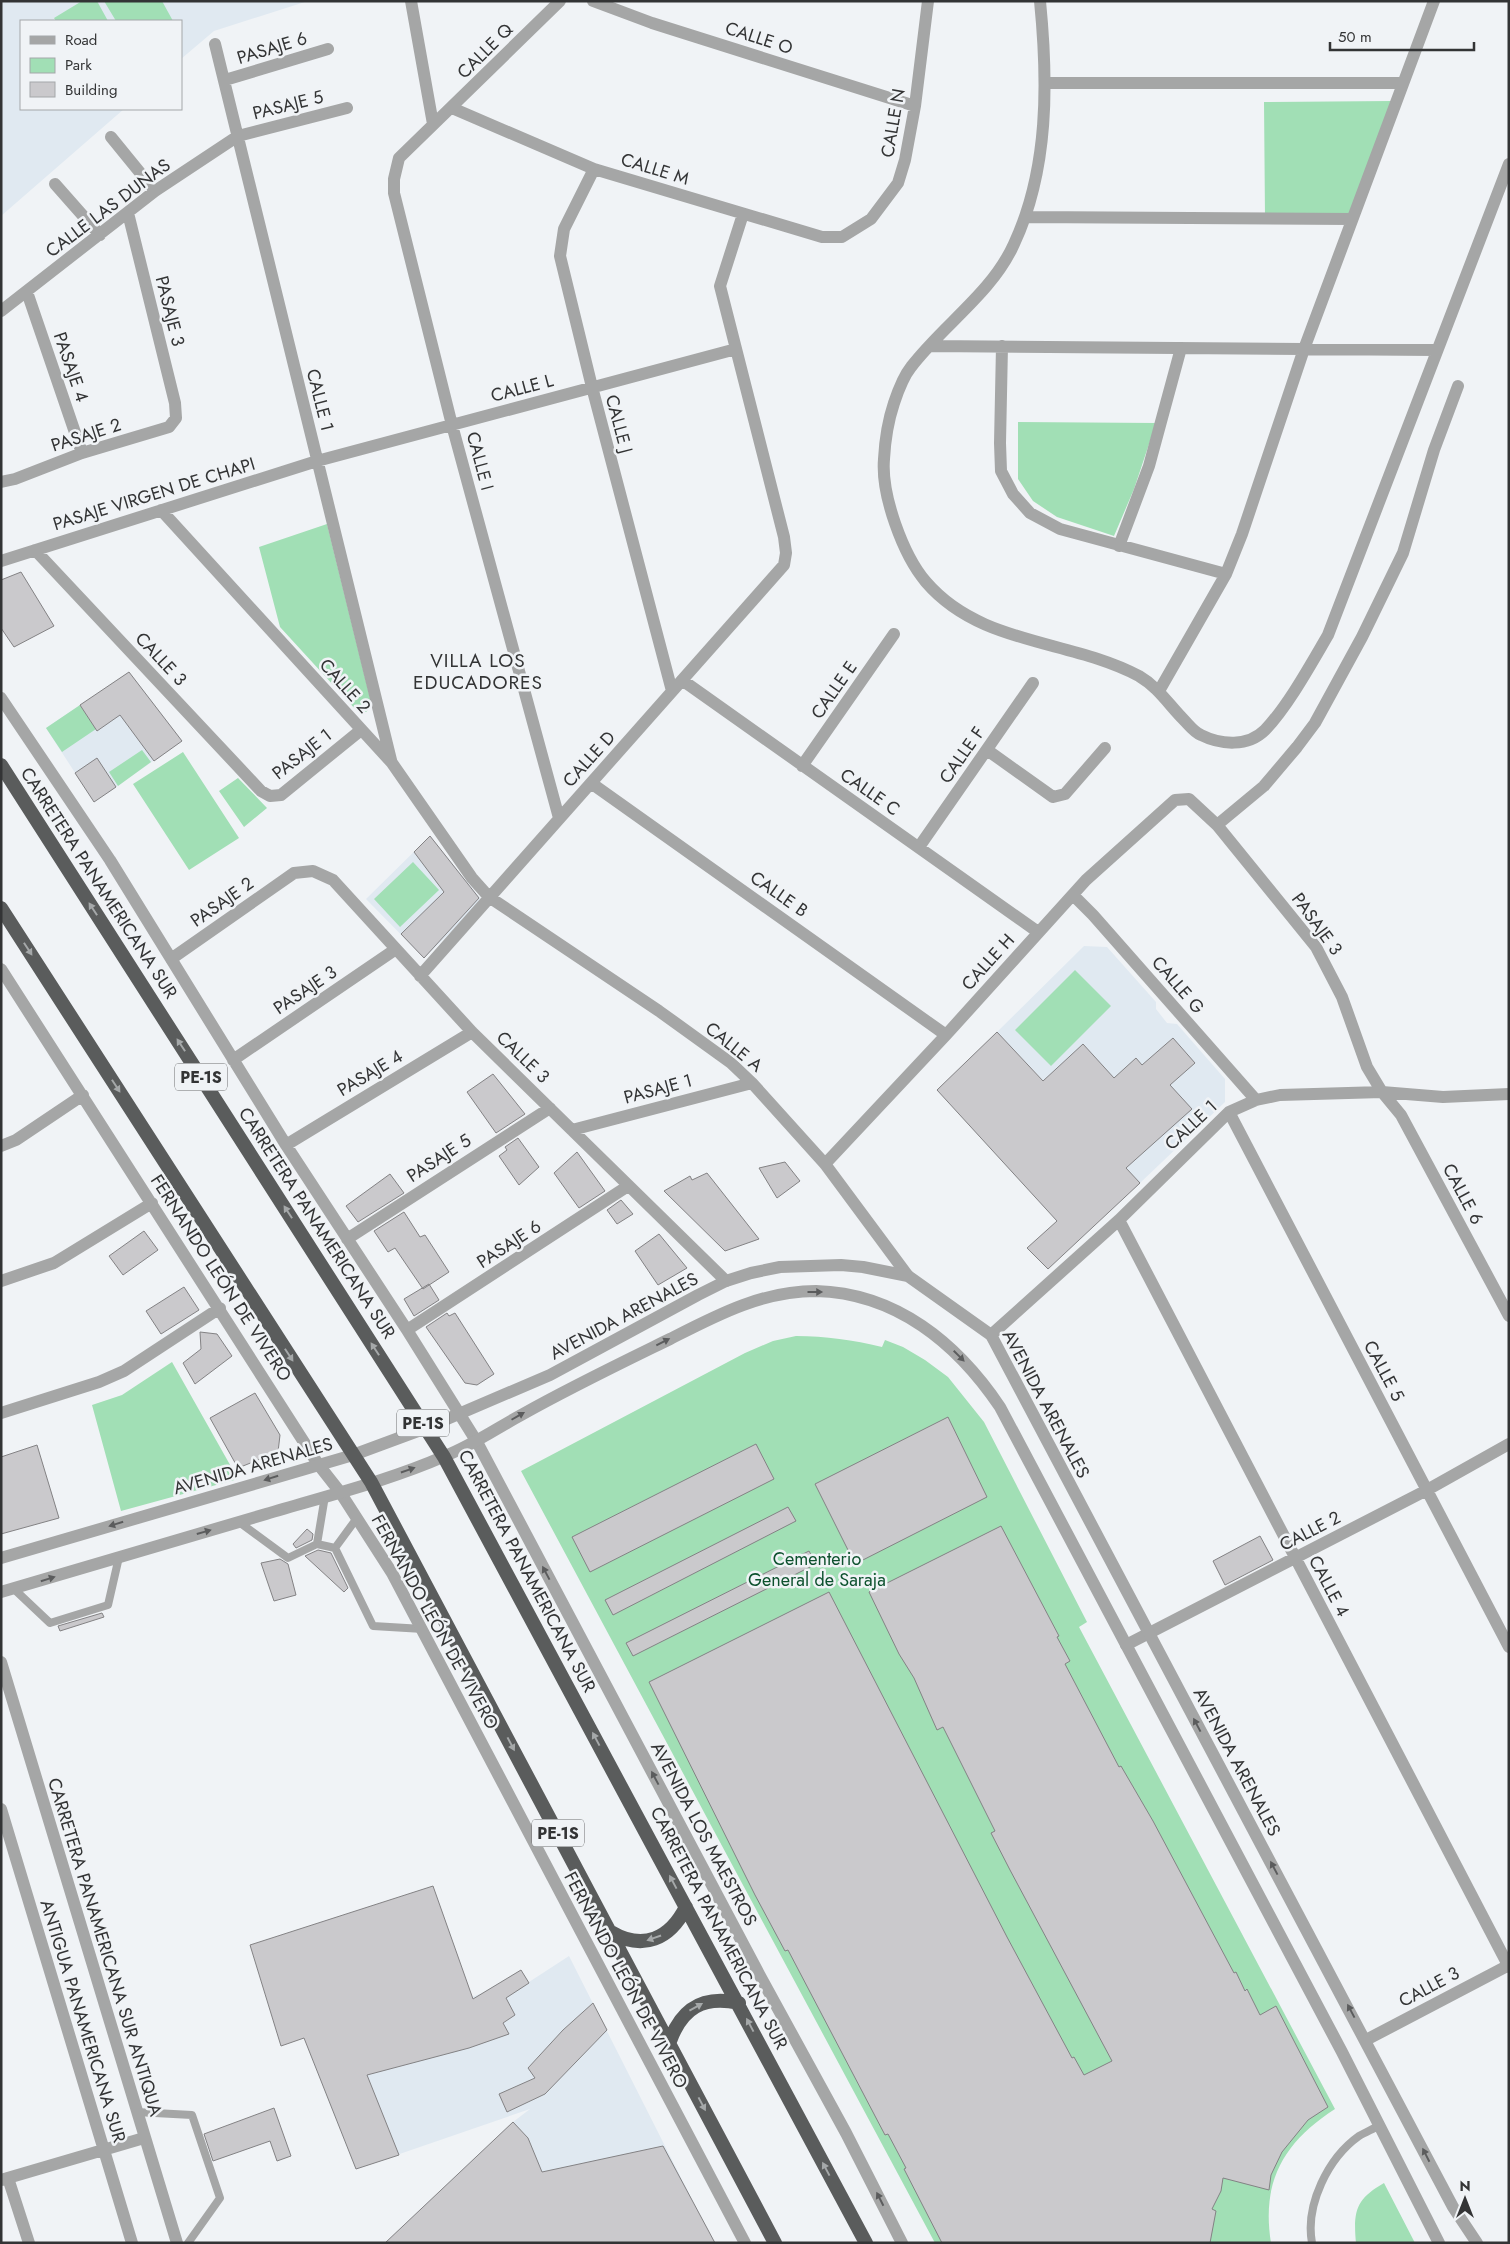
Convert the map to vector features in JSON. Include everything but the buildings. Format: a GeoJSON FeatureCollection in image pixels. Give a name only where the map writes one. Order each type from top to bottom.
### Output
{"type":"FeatureCollection","features":[{"type":"Feature","properties":{"kind":"highway","name":"CARRETERA PANAMERICANA SUR"},"geometry":{"type":"LineString","coordinates":[[1,765],[444,1457],[866,2243]]}},
{"type":"Feature","properties":{"kind":"highway","name":"PE-1S"},"geometry":{"type":"LineString","coordinates":[[1,908],[371,1482],[670,2042],[775,2243]]}},
{"type":"Feature","properties":{"kind":"highway"},"geometry":{"type":"LineString","coordinates":[[611,1932],[622,1938],[634,1941],[647,1941],[670,1930],[679,1920],[686,1907]]}},
{"type":"Feature","properties":{"kind":"highway"},"geometry":{"type":"LineString","coordinates":[[670,2042],[679,2022],[695,2006],[709,2001],[724,2000],[738,2003]]}},
{"type":"Feature","properties":{"kind":"street"},"geometry":{"type":"LineString","coordinates":[[411,1],[434,124]]}},
{"type":"Feature","properties":{"kind":"street","name":"CALLE Q"},"geometry":{"type":"LineString","coordinates":[[434,124],[560,1]]}},
{"type":"Feature","properties":{"kind":"street","name":"CALLE O"},"geometry":{"type":"LineString","coordinates":[[593,1],[652,22],[915,106]]}},
{"type":"Feature","properties":{"kind":"street","name":"CALLE N"},"geometry":{"type":"LineString","coordinates":[[853,231],[871,219],[898,184],[905,160],[915,106],[928,1]]}},
{"type":"Feature","properties":{"kind":"street"},"geometry":{"type":"LineString","coordinates":[[1040,1],[1046,83],[1034,184],[1026,217],[1013,248],[993,277],[961,315],[909,369],[897,394],[889,419],[883,462],[890,506],[901,541],[924,580],[952,605],[991,628],[1105,662],[1140,677],[1159,691],[1171,707],[1198,735],[1224,744],[1244,742],[1264,732],[1295,690],[1328,635],[1509,164]]}},
{"type":"Feature","properties":{"kind":"street"},"geometry":{"type":"LineString","coordinates":[[1159,691],[1226,574],[1242,534],[1304,349],[1434,1]]}},
{"type":"Feature","properties":{"kind":"street","name":"CALLE 1"},"geometry":{"type":"LineString","coordinates":[[215,44],[392,763]]}},
{"type":"Feature","properties":{"kind":"street","name":"PASAJE 6"},"geometry":{"type":"LineString","coordinates":[[225,80],[328,50]]}},
{"type":"Feature","properties":{"kind":"street"},"geometry":{"type":"LineString","coordinates":[[1046,83],[1403,83]]}},
{"type":"Feature","properties":{"kind":"street","name":"PASAJE 5"},"geometry":{"type":"LineString","coordinates":[[238,136],[347,108]]}},
{"type":"Feature","properties":{"kind":"street","name":"CALLE M"},"geometry":{"type":"LineString","coordinates":[[452,108],[594,169],[822,237],[842,237],[853,231]]}},
{"type":"Feature","properties":{"kind":"street","name":"CALLE I"},"geometry":{"type":"LineString","coordinates":[[434,124],[399,158],[394,179],[394,193],[452,425],[559,818]]}},
{"type":"Feature","properties":{"kind":"street","name":"CALLE LAS DUNAS"},"geometry":{"type":"LineString","coordinates":[[1,311],[155,191],[238,136]]}},
{"type":"Feature","properties":{"kind":"street"},"geometry":{"type":"LineString","coordinates":[[111,137],[155,191]]}},
{"type":"Feature","properties":{"kind":"street","name":"CALLE J"},"geometry":{"type":"LineString","coordinates":[[594,169],[564,230],[560,256],[592,387],[672,691]]}},
{"type":"Feature","properties":{"kind":"street"},"geometry":{"type":"LineString","coordinates":[[54,184],[100,234]]}},
{"type":"Feature","properties":{"kind":"street","name":"PASAJE 3"},"geometry":{"type":"LineString","coordinates":[[128,213],[176,403],[176,418]]}},
{"type":"Feature","properties":{"kind":"street"},"geometry":{"type":"LineString","coordinates":[[736,349],[720,286],[743,214]]}},
{"type":"Feature","properties":{"kind":"street"},"geometry":{"type":"LineString","coordinates":[[1026,217],[1352,219]]}},
{"type":"Feature","properties":{"kind":"street","name":"PASAJE 4"},"geometry":{"type":"LineString","coordinates":[[27,292],[82,453]]}},
{"type":"Feature","properties":{"kind":"street"},"geometry":{"type":"LineString","coordinates":[[930,346],[1436,350]]}},
{"type":"Feature","properties":{"kind":"street"},"geometry":{"type":"LineString","coordinates":[[1002,346],[1001,471],[1013,494],[1030,513],[1060,529],[1226,574]]}},
{"type":"Feature","properties":{"kind":"street"},"geometry":{"type":"LineString","coordinates":[[1119,546],[1149,466],[1181,348]]}},
{"type":"Feature","properties":{"kind":"street","name":"CALLE L"},"geometry":{"type":"LineString","coordinates":[[317,461],[736,349]]}},
{"type":"Feature","properties":{"kind":"street","name":"CALLE D"},"geometry":{"type":"LineString","coordinates":[[420,976],[784,565],[786,553],[784,537],[736,349]]}},
{"type":"Feature","properties":{"kind":"street"},"geometry":{"type":"LineString","coordinates":[[1217,825],[1264,786],[1315,723],[1362,637],[1403,553],[1434,450],[1458,386]]}},
{"type":"Feature","properties":{"kind":"street","name":"PASAJE 2"},"geometry":{"type":"LineString","coordinates":[[2,482],[82,453],[169,427],[176,418]]}},
{"type":"Feature","properties":{"kind":"street","name":"PASAJE VIRGEN DE CHAPI"},"geometry":{"type":"LineString","coordinates":[[1,561],[317,461]]}},
{"type":"Feature","properties":{"kind":"street","name":"CALLE 2"},"geometry":{"type":"LineString","coordinates":[[161,510],[392,763],[472,878],[490,897]]}},
{"type":"Feature","properties":{"kind":"street","name":"CALLE 3"},"geometry":{"type":"LineString","coordinates":[[35,550],[261,791]]}},
{"type":"Feature","properties":{"kind":"street","name":"CALLE E"},"geometry":{"type":"LineString","coordinates":[[802,766],[894,634]]}},
{"type":"Feature","properties":{"kind":"street","name":"CALLE C"},"geometry":{"type":"LineString","coordinates":[[682,680],[1038,932]]}},
{"type":"Feature","properties":{"kind":"street","name":"CALLE F"},"geometry":{"type":"LineString","coordinates":[[919,847],[1033,683]]}},
{"type":"Feature","properties":{"kind":"street","name":"CARRETERA PANAMERICANA SUR"},"geometry":{"type":"LineString","coordinates":[[1,698],[110,860],[286,1145],[407,1330],[477,1442]]}},
{"type":"Feature","properties":{"kind":"street","name":"PASAJE 1"},"geometry":{"type":"LineString","coordinates":[[261,791],[270,796],[281,795],[361,730]]}},
{"type":"Feature","properties":{"kind":"street"},"geometry":{"type":"LineString","coordinates":[[987,750],[1053,797],[1065,794],[1075,785],[1105,748]]}},
{"type":"Feature","properties":{"kind":"street","name":"CALLE B"},"geometry":{"type":"LineString","coordinates":[[591,783],[946,1035]]}},
{"type":"Feature","properties":{"kind":"street","name":"PASAJE 3"},"geometry":{"type":"LineString","coordinates":[[1189,799],[1217,825],[1316,947],[1342,997],[1367,1067],[1382,1092]]}},
{"type":"Feature","properties":{"kind":"street","name":"CALLE H"},"geometry":{"type":"LineString","coordinates":[[825,1164],[946,1035],[1086,880],[1175,800],[1189,799]]}},
{"type":"Feature","properties":{"kind":"street","name":"CALLE 3"},"geometry":{"type":"LineString","coordinates":[[294,873],[314,872],[333,880],[472,1032],[726,1281]]}},
{"type":"Feature","properties":{"kind":"street","name":"PASAJE 2"},"geometry":{"type":"LineString","coordinates":[[171,959],[294,873]]}},
{"type":"Feature","properties":{"kind":"street","name":"CALLE G"},"geometry":{"type":"LineString","coordinates":[[1073,895],[1093,915],[1256,1100]]}},
{"type":"Feature","properties":{"kind":"street","name":"CALLE A"},"geometry":{"type":"LineString","coordinates":[[490,897],[659,1011],[731,1063],[752,1082],[825,1164],[908,1276]]}},
{"type":"Feature","properties":{"kind":"street","name":"PASAJE 3"},"geometry":{"type":"LineString","coordinates":[[233,1060],[396,949]]}},
{"type":"Feature","properties":{"kind":"street","name":"FERNANDO LEÓN DE VIVERO"},"geometry":{"type":"LineString","coordinates":[[1,969],[220,1308],[318,1464],[340,1492],[392,1573],[745,2243]]}},
{"type":"Feature","properties":{"kind":"street","name":"PASAJE 4"},"geometry":{"type":"LineString","coordinates":[[286,1145],[472,1032]]}},
{"type":"Feature","properties":{"kind":"street","name":"PASAJE 1"},"geometry":{"type":"LineString","coordinates":[[572,1130],[752,1082]]}},
{"type":"Feature","properties":{"kind":"street","name":"CALLE 1"},"geometry":{"type":"LineString","coordinates":[[991,1335],[1119,1220],[1228,1112],[1256,1100],[1280,1095],[1382,1092],[1443,1097],[1509,1094]]}},
{"type":"Feature","properties":{"kind":"street","name":"CALLE 6"},"geometry":{"type":"LineString","coordinates":[[1382,1092],[1401,1116],[1509,1316]]}},
{"type":"Feature","properties":{"kind":"street"},"geometry":{"type":"LineString","coordinates":[[1,1146],[16,1140],[83,1095]]}},
{"type":"Feature","properties":{"kind":"street","name":"PASAJE 5"},"geometry":{"type":"LineString","coordinates":[[347,1239],[550,1108]]}},
{"type":"Feature","properties":{"kind":"street","name":"CALLE 5"},"geometry":{"type":"LineString","coordinates":[[1228,1112],[1509,1647]]}},
{"type":"Feature","properties":{"kind":"street","name":"PASAJE 6"},"geometry":{"type":"LineString","coordinates":[[407,1330],[628,1186]]}},
{"type":"Feature","properties":{"kind":"street"},"geometry":{"type":"LineString","coordinates":[[1,1281],[54,1264],[152,1203]]}},
{"type":"Feature","properties":{"kind":"street","name":"CALLE 4"},"geometry":{"type":"LineString","coordinates":[[1119,1220],[1509,1966]]}},
{"type":"Feature","properties":{"kind":"street","name":"AVENIDA ARENALES"},"geometry":{"type":"LineString","coordinates":[[1,1558],[353,1454],[426,1428],[550,1375],[726,1281],[751,1273],[797,1266],[862,1267],[908,1276],[991,1335],[1453,2207],[1477,2243]]}},
{"type":"Feature","properties":{"kind":"street"},"geometry":{"type":"LineString","coordinates":[[1,1592],[340,1492],[444,1457],[477,1442],[561,1393],[740,1305],[763,1297],[814,1291],[838,1293],[865,1298],[911,1318],[935,1334],[968,1365],[1000,1407],[1380,2125],[1439,2243]]}},
{"type":"Feature","properties":{"kind":"street"},"geometry":{"type":"LineString","coordinates":[[1,1413],[99,1382],[124,1371],[220,1308]]}},
{"type":"Feature","properties":{"kind":"street","name":"AVENIDA LOS MAESTROS"},"geometry":{"type":"LineString","coordinates":[[477,1442],[759,1974],[846,2133],[902,2243]]}},
{"type":"Feature","properties":{"kind":"street","name":"CALLE 2"},"geometry":{"type":"LineString","coordinates":[[1126,1645],[1428,1490],[1509,1444]]}},
{"type":"Feature","properties":{"kind":"street","name":"CARRETERA PANAMERICANA SUR ANTIQUA"},"geometry":{"type":"LineString","coordinates":[[1,1662],[177,2243]]}},
{"type":"Feature","properties":{"kind":"street","name":"ANTIGUA PANAMERICANA SUR"},"geometry":{"type":"LineString","coordinates":[[1,1809],[132,2243]]}},
{"type":"Feature","properties":{"kind":"street","name":"CALLE 3"},"geometry":{"type":"LineString","coordinates":[[1366,2040],[1509,1966]]}},
{"type":"Feature","properties":{"kind":"street"},"geometry":{"type":"LineString","coordinates":[[29,2243],[5,2179],[144,2138]]}},
{"type":"Feature","properties":{"kind":"lane"},"geometry":{"type":"LineString","coordinates":[[318,1544],[325,1496]]}},
{"type":"Feature","properties":{"kind":"lane"},"geometry":{"type":"LineString","coordinates":[[335,1548],[357,1518]]}},
{"type":"Feature","properties":{"kind":"lane"},"geometry":{"type":"LineString","coordinates":[[239,1522],[288,1558],[318,1544],[335,1548]]}},
{"type":"Feature","properties":{"kind":"lane"},"geometry":{"type":"LineString","coordinates":[[335,1548],[373,1626],[423,1630]]}},
{"type":"Feature","properties":{"kind":"lane"},"geometry":{"type":"LineString","coordinates":[[14,1589],[50,1623],[108,1605],[119,1557]]}},
{"type":"Feature","properties":{"kind":"lane"},"geometry":{"type":"LineString","coordinates":[[136,2112],[192,2115],[220,2198],[188,2243]]}},
{"type":"Feature","properties":{"kind":"lane"},"geometry":{"type":"LineString","coordinates":[[1312,2243],[1311,2223],[1313,2208],[1317,2194],[1331,2168],[1343,2151],[1358,2137],[1380,2125]]}},
{"type":"Feature","properties":{"kind":"shaded area"},"geometry":{"type":"Polygon","coordinates":[[[1,1],[308,1],[214,31],[182,58],[182,20],[20,20],[20,110],[123,110],[1,216],[1,1]]]}},
{"type":"Feature","properties":{"kind":"shaded area"},"geometry":{"type":"Polygon","coordinates":[[[129,672],[182,741],[94,802],[46,728],[129,672]]]}},
{"type":"Feature","properties":{"kind":"shaded area"},"geometry":{"type":"Polygon","coordinates":[[[430,836],[480,898],[480,904],[424,958],[366,899],[430,836]]]}},
{"type":"Feature","properties":{"kind":"shaded area"},"geometry":{"type":"Polygon","coordinates":[[[1084,946],[1107,947],[1156,1002],[1156,1009],[1167,1023],[1177,1024],[1225,1079],[1225,1102],[1140,1183],[997,1032],[1084,946]]]}},
{"type":"Feature","properties":{"kind":"shaded area"},"geometry":{"type":"Polygon","coordinates":[[[569,1956],[714,2243],[385,2243],[513,2122],[530,2109],[356,2169],[306,2042],[457,2003],[482,1993],[521,1970],[529,1982],[569,1956]]]}},
{"type":"Feature","properties":{"kind":"green space"},"geometry":{"type":"Polygon","coordinates":[[[82,1],[97,1],[107,20],[55,20],[54,18],[82,1]]]}},
{"type":"Feature","properties":{"kind":"green space"},"geometry":{"type":"Polygon","coordinates":[[[104,1],[162,1],[172,20],[115,20],[104,1]]]}},
{"type":"Feature","properties":{"kind":"green space"},"geometry":{"type":"Polygon","coordinates":[[[1392,101],[1348,216],[1265,217],[1264,102],[1392,101]]]}},
{"type":"Feature","properties":{"kind":"green space"},"geometry":{"type":"Polygon","coordinates":[[[1018,422],[1156,423],[1134,489],[1114,536],[1057,517],[1033,501],[1018,479],[1018,422]]]}},
{"type":"Feature","properties":{"kind":"green space"},"geometry":{"type":"Polygon","coordinates":[[[327,524],[372,706],[366,712],[356,710],[280,627],[259,547],[327,524]]]}},
{"type":"Feature","properties":{"kind":"green space"},"geometry":{"type":"Polygon","coordinates":[[[80,705],[96,729],[62,752],[46,728],[80,705]]]}},
{"type":"Feature","properties":{"kind":"green space"},"geometry":{"type":"Polygon","coordinates":[[[142,750],[151,762],[118,786],[109,772],[142,750]]]}},
{"type":"Feature","properties":{"kind":"green space"},"geometry":{"type":"Polygon","coordinates":[[[183,752],[239,838],[189,870],[133,784],[183,752]]]}},
{"type":"Feature","properties":{"kind":"green space"},"geometry":{"type":"Polygon","coordinates":[[[238,778],[267,808],[244,827],[219,791],[238,778]]]}},
{"type":"Feature","properties":{"kind":"green space"},"geometry":{"type":"Polygon","coordinates":[[[413,862],[439,890],[400,927],[374,899],[413,862]]]}},
{"type":"Feature","properties":{"kind":"green space"},"geometry":{"type":"Polygon","coordinates":[[[1075,970],[1111,1006],[1051,1066],[1015,1030],[1075,970]]]}},
{"type":"Feature","properties":{"kind":"green space","name":"Cementerio General de Saraja"},"geometry":{"type":"Polygon","coordinates":[[[796,1336],[839,1339],[882,1347],[885,1340],[903,1347],[948,1377],[984,1422],[1087,1622],[1079,1627],[1335,2109],[1302,2135],[1280,2165],[1273,2182],[1270,2201],[1271,2243],[935,2243],[521,1471],[745,1353],[773,1341],[796,1336]]]}},
{"type":"Feature","properties":{"kind":"green space"},"geometry":{"type":"Polygon","coordinates":[[[172,1362],[238,1479],[121,1511],[92,1405],[122,1395],[172,1362]]]}},
{"type":"Feature","properties":{"kind":"green space"},"geometry":{"type":"Polygon","coordinates":[[[1384,2183],[1415,2243],[1356,2243],[1355,2222],[1358,2207],[1367,2195],[1384,2183]]]}},
{"type":"Feature","properties":{"kind":"district","name":"VILLA LOS EDUCADORES"},"geometry":{"type":"Point","coordinates":[478,671]}}]}
